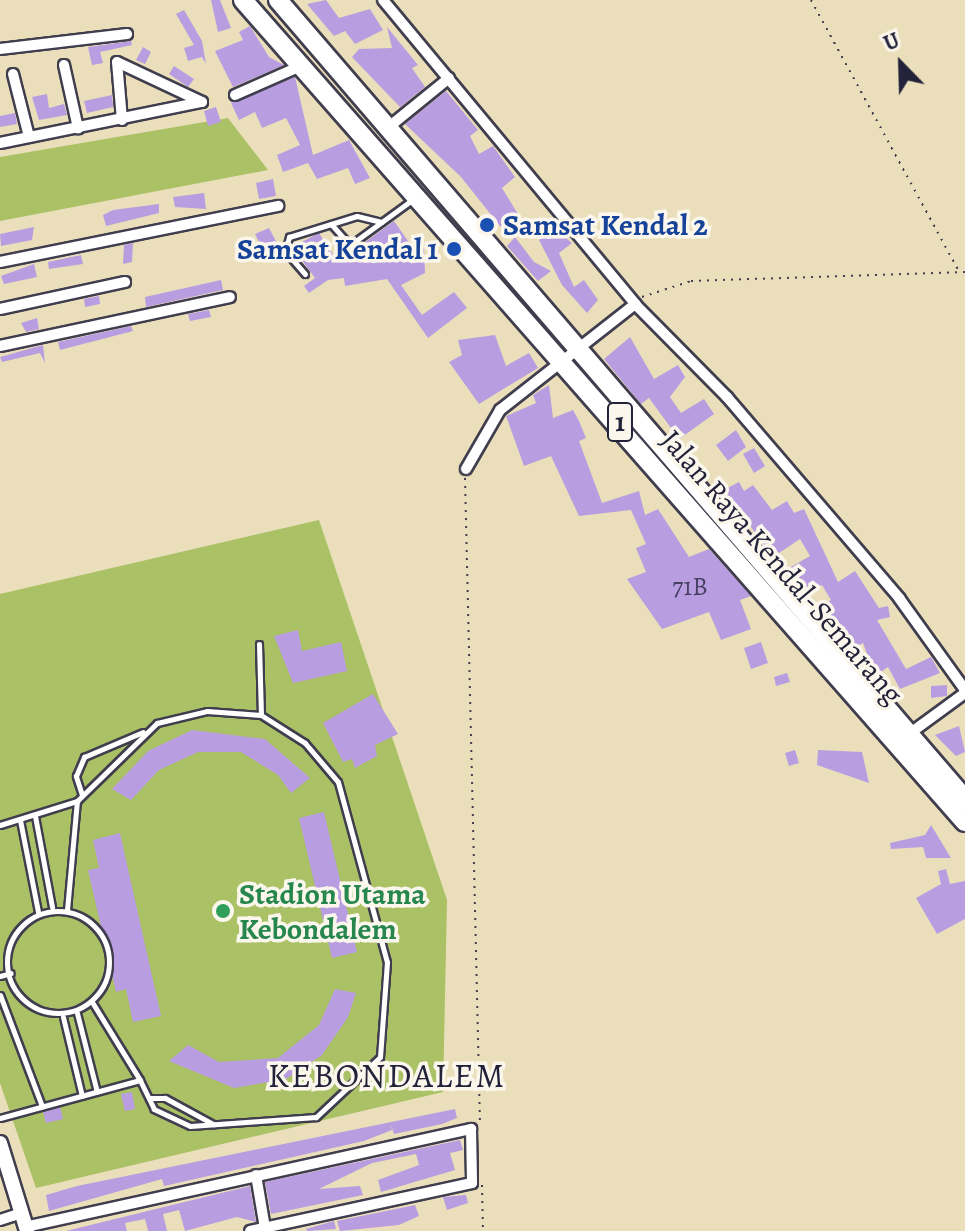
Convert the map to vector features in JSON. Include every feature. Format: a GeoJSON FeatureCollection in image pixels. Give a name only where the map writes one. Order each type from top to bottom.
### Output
{"type":"FeatureCollection","features":[{"type":"Feature","properties":{"kind":"highway","name":"Jalan Raya Kendal-Semarang"},"geometry":{"type":"LineString","coordinates":[[243,0],[305,64],[418,195],[573,355]]}},
{"type":"Feature","properties":{"kind":"highway","name":"Jalan Raya Kendal-Semarang"},"geometry":{"type":"LineString","coordinates":[[280,0],[438,180],[573,355],[768,582],[965,822]]}},
{"type":"Feature","properties":{"kind":"highway","name":"Jalan Raya Kendal-Semarang"},"geometry":{"type":"LineString","coordinates":[[768,582],[965,799]]}},
{"type":"Feature","properties":{"kind":"street"},"geometry":{"type":"LineString","coordinates":[[383,0],[635,304],[727,397],[899,598],[965,692],[909,734]]}},
{"type":"Feature","properties":{"kind":"street"},"geometry":{"type":"LineString","coordinates":[[0,49],[127,34]]}},
{"type":"Feature","properties":{"kind":"street"},"geometry":{"type":"LineString","coordinates":[[0,143],[122,120],[202,102],[117,62],[122,120]]}},
{"type":"Feature","properties":{"kind":"street"},"geometry":{"type":"LineString","coordinates":[[235,95],[305,64]]}},
{"type":"Feature","properties":{"kind":"street"},"geometry":{"type":"LineString","coordinates":[[64,65],[78,128]]}},
{"type":"Feature","properties":{"kind":"street"},"geometry":{"type":"LineString","coordinates":[[13,74],[29,137]]}},
{"type":"Feature","properties":{"kind":"street"},"geometry":{"type":"LineString","coordinates":[[390,126],[449,78]]}},
{"type":"Feature","properties":{"kind":"street"},"geometry":{"type":"LineString","coordinates":[[0,262],[278,206]]}},
{"type":"Feature","properties":{"kind":"street"},"geometry":{"type":"LineString","coordinates":[[0,309],[125,282]]}},
{"type":"Feature","properties":{"kind":"street"},"geometry":{"type":"LineString","coordinates":[[0,346],[230,297]]}},
{"type":"Feature","properties":{"kind":"street"},"geometry":{"type":"LineString","coordinates":[[466,469],[491,419],[635,304]]}},
{"type":"Feature","properties":{"kind":"street"},"geometry":{"type":"LineString","coordinates":[[0,1143],[16,1221],[256,1175],[471,1129],[472,1183],[250,1231]]}},
{"type":"Feature","properties":{"kind":"street"},"geometry":{"type":"LineString","coordinates":[[256,1175],[265,1228]]}},
{"type":"Feature","properties":{"kind":"lane"},"geometry":{"type":"LineString","coordinates":[[331,223],[350,245],[438,180]]}},
{"type":"Feature","properties":{"kind":"lane"},"geometry":{"type":"LineString","coordinates":[[305,274],[284,241],[331,223],[368,215],[381,222]]}},
{"type":"Feature","properties":{"kind":"lane"},"geometry":{"type":"LineString","coordinates":[[259,644],[261,715]]}},
{"type":"Feature","properties":{"kind":"lane"},"geometry":{"type":"LineString","coordinates":[[82,795],[76,776],[84,757],[143,732],[207,711],[261,715],[305,743],[338,782],[353,817],[387,962],[385,1045],[316,1117],[214,1124],[177,1121],[154,1109],[140,1080],[92,1002]]}},
{"type":"Feature","properties":{"kind":"lane"},"geometry":{"type":"LineString","coordinates":[[0,825],[77,801],[143,732]]}},
{"type":"Feature","properties":{"kind":"lane"},"geometry":{"type":"LineString","coordinates":[[67,910],[77,801]]}},
{"type":"Feature","properties":{"kind":"lane"},"geometry":{"type":"LineString","coordinates":[[35,816],[52,907]]}},
{"type":"Feature","properties":{"kind":"lane"},"geometry":{"type":"LineString","coordinates":[[20,820],[38,912]]}},
{"type":"Feature","properties":{"kind":"lane"},"geometry":{"type":"LineString","coordinates":[[52,907],[67,910],[92,926],[106,951],[105,981],[92,1002],[77,1013],[63,1017],[32,1005],[11,973],[9,958],[16,935],[38,912],[52,907]]}},
{"type":"Feature","properties":{"kind":"lane"},"geometry":{"type":"LineString","coordinates":[[0,961],[9,958]]}},
{"type":"Feature","properties":{"kind":"lane"},"geometry":{"type":"LineString","coordinates":[[0,976],[11,973]]}},
{"type":"Feature","properties":{"kind":"lane"},"geometry":{"type":"LineString","coordinates":[[0,995],[42,1106]]}},
{"type":"Feature","properties":{"kind":"lane"},"geometry":{"type":"LineString","coordinates":[[77,1013],[97,1092]]}},
{"type":"Feature","properties":{"kind":"lane"},"geometry":{"type":"LineString","coordinates":[[63,1017],[82,1096]]}},
{"type":"Feature","properties":{"kind":"lane"},"geometry":{"type":"LineString","coordinates":[[0,1118],[140,1080]]}},
{"type":"Feature","properties":{"kind":"lane"},"geometry":{"type":"LineString","coordinates":[[149,1098],[177,1103],[214,1124]]}},
{"type":"Feature","properties":{"kind":"path"},"geometry":{"type":"LineString","coordinates":[[811,0],[960,272]]}},
{"type":"Feature","properties":{"kind":"path"},"geometry":{"type":"LineString","coordinates":[[635,304],[651,288],[691,281],[965,272]]}},
{"type":"Feature","properties":{"kind":"path"},"geometry":{"type":"LineString","coordinates":[[466,469],[463,650],[480,1127]]}},
{"type":"Feature","properties":{"kind":"path"},"geometry":{"type":"LineString","coordinates":[[482,1182],[483,1231]]}},
{"type":"Feature","properties":{"kind":"green space"},"geometry":{"type":"Polygon","coordinates":[[[228,118],[268,170],[0,221],[0,157],[228,118]]]}},
{"type":"Feature","properties":{"kind":"green space"},"geometry":{"type":"Polygon","coordinates":[[[319,520],[447,900],[443,1092],[36,1188],[0,1083],[0,594],[319,520]]]}},
{"type":"Feature","properties":{"kind":"building"},"geometry":{"type":"Polygon","coordinates":[[[211,0],[220,0],[231,28],[218,32],[211,0]]]}},
{"type":"Feature","properties":{"kind":"building"},"geometry":{"type":"Polygon","coordinates":[[[326,0],[339,18],[370,9],[383,30],[355,44],[345,31],[334,36],[307,4],[326,0]]]}},
{"type":"Feature","properties":{"kind":"building"},"geometry":{"type":"Polygon","coordinates":[[[184,10],[202,41],[206,64],[202,57],[188,61],[184,48],[194,45],[176,14],[184,10]]]}},
{"type":"Feature","properties":{"kind":"building"},"geometry":{"type":"Polygon","coordinates":[[[250,26],[269,57],[284,65],[233,87],[215,51],[243,40],[239,32],[250,26]]]}},
{"type":"Feature","properties":{"kind":"building"},"geometry":{"type":"Polygon","coordinates":[[[387,27],[418,65],[412,68],[425,87],[400,107],[352,57],[359,49],[392,48],[387,27]]]}},
{"type":"Feature","properties":{"kind":"building"},"geometry":{"type":"Polygon","coordinates":[[[131,41],[132,45],[100,52],[103,63],[92,65],[88,47],[131,41]]]}},
{"type":"Feature","properties":{"kind":"building"},"geometry":{"type":"Polygon","coordinates":[[[143,47],[151,52],[145,64],[136,60],[143,47]]]}},
{"type":"Feature","properties":{"kind":"building"},"geometry":{"type":"Polygon","coordinates":[[[174,66],[194,79],[188,87],[169,74],[174,66]]]}},
{"type":"Feature","properties":{"kind":"building"},"geometry":{"type":"Polygon","coordinates":[[[295,77],[313,155],[349,140],[370,178],[355,184],[348,168],[317,179],[308,163],[283,172],[277,155],[300,145],[286,118],[262,128],[255,112],[239,120],[231,103],[295,77]]]}},
{"type":"Feature","properties":{"kind":"building"},"geometry":{"type":"Polygon","coordinates":[[[446,91],[478,130],[470,136],[479,154],[493,146],[515,177],[502,188],[524,224],[508,236],[461,177],[405,124],[446,91]]]}},
{"type":"Feature","properties":{"kind":"building"},"geometry":{"type":"Polygon","coordinates":[[[47,94],[49,108],[64,104],[67,115],[39,120],[32,97],[47,94]]]}},
{"type":"Feature","properties":{"kind":"building"},"geometry":{"type":"Polygon","coordinates":[[[112,95],[113,107],[87,113],[84,101],[112,95]]]}},
{"type":"Feature","properties":{"kind":"building"},"geometry":{"type":"Polygon","coordinates":[[[216,107],[221,122],[208,126],[204,111],[216,107]]]}},
{"type":"Feature","properties":{"kind":"building"},"geometry":{"type":"Polygon","coordinates":[[[15,113],[17,124],[0,127],[0,116],[15,113]]]}},
{"type":"Feature","properties":{"kind":"building"},"geometry":{"type":"Polygon","coordinates":[[[273,179],[276,196],[259,199],[256,183],[273,179]]]}},
{"type":"Feature","properties":{"kind":"building"},"geometry":{"type":"Polygon","coordinates":[[[204,193],[206,209],[175,207],[173,197],[204,193]]]}},
{"type":"Feature","properties":{"kind":"building"},"geometry":{"type":"Polygon","coordinates":[[[159,204],[159,213],[106,226],[103,215],[113,210],[159,204]]]}},
{"type":"Feature","properties":{"kind":"building"},"geometry":{"type":"Polygon","coordinates":[[[394,221],[415,251],[424,248],[425,273],[401,285],[422,315],[454,292],[467,308],[428,338],[387,279],[345,286],[344,278],[328,280],[309,293],[304,286],[315,278],[292,247],[319,233],[338,262],[394,221]]]}},
{"type":"Feature","properties":{"kind":"building"},"geometry":{"type":"Polygon","coordinates":[[[549,224],[572,243],[559,253],[574,287],[584,280],[598,300],[587,313],[562,285],[539,240],[549,224]]]}},
{"type":"Feature","properties":{"kind":"building"},"geometry":{"type":"Polygon","coordinates":[[[34,227],[32,240],[1,246],[0,234],[34,227]]]}},
{"type":"Feature","properties":{"kind":"building"},"geometry":{"type":"Polygon","coordinates":[[[269,228],[279,247],[265,254],[255,234],[269,228]]]}},
{"type":"Feature","properties":{"kind":"building"},"geometry":{"type":"Polygon","coordinates":[[[515,237],[534,262],[551,271],[538,281],[507,246],[515,237]]]}},
{"type":"Feature","properties":{"kind":"building"},"geometry":{"type":"Polygon","coordinates":[[[133,243],[132,262],[123,264],[124,245],[133,243]]]}},
{"type":"Feature","properties":{"kind":"building"},"geometry":{"type":"Polygon","coordinates":[[[81,255],[83,264],[49,269],[48,262],[81,255]]]}},
{"type":"Feature","properties":{"kind":"building"},"geometry":{"type":"Polygon","coordinates":[[[34,264],[37,277],[4,284],[1,276],[34,264]]]}},
{"type":"Feature","properties":{"kind":"building"},"geometry":{"type":"Polygon","coordinates":[[[221,280],[223,290],[146,307],[145,297],[221,280]]]}},
{"type":"Feature","properties":{"kind":"building"},"geometry":{"type":"Polygon","coordinates":[[[99,296],[100,304],[85,307],[84,299],[99,296]]]}},
{"type":"Feature","properties":{"kind":"building"},"geometry":{"type":"Polygon","coordinates":[[[209,310],[211,317],[190,321],[188,314],[209,310]]]}},
{"type":"Feature","properties":{"kind":"building"},"geometry":{"type":"Polygon","coordinates":[[[37,318],[39,329],[26,332],[21,323],[37,318]]]}},
{"type":"Feature","properties":{"kind":"building"},"geometry":{"type":"Polygon","coordinates":[[[131,326],[133,331],[60,350],[58,342],[131,326]]]}},
{"type":"Feature","properties":{"kind":"building"},"geometry":{"type":"Polygon","coordinates":[[[495,335],[506,366],[529,353],[538,368],[479,404],[449,362],[462,355],[458,340],[495,335]]]}},
{"type":"Feature","properties":{"kind":"building"},"geometry":{"type":"Polygon","coordinates":[[[630,337],[654,379],[678,365],[685,377],[670,397],[681,413],[704,399],[714,414],[679,439],[649,398],[641,404],[604,359],[630,337]]]}},
{"type":"Feature","properties":{"kind":"building"},"geometry":{"type":"Polygon","coordinates":[[[43,345],[45,363],[40,353],[2,362],[0,357],[43,345]]]}},
{"type":"Feature","properties":{"kind":"building"},"geometry":{"type":"Polygon","coordinates":[[[549,385],[553,418],[573,410],[579,421],[586,438],[579,441],[602,503],[639,491],[645,515],[658,509],[689,557],[709,549],[751,596],[740,600],[751,629],[721,640],[709,612],[662,629],[627,579],[646,572],[636,548],[646,544],[631,510],[579,516],[551,456],[524,466],[506,416],[536,403],[533,395],[549,385]]]}},
{"type":"Feature","properties":{"kind":"building"},"geometry":{"type":"Polygon","coordinates":[[[736,430],[746,447],[728,461],[716,445],[736,430]]]}},
{"type":"Feature","properties":{"kind":"building"},"geometry":{"type":"Polygon","coordinates":[[[754,448],[765,466],[754,473],[743,454],[754,448]]]}},
{"type":"Feature","properties":{"kind":"building"},"geometry":{"type":"Polygon","coordinates":[[[739,482],[744,491],[753,485],[772,510],[787,501],[794,513],[804,509],[838,582],[855,571],[879,608],[888,606],[890,617],[877,620],[906,669],[931,657],[940,673],[900,689],[888,667],[875,676],[863,643],[852,649],[818,610],[831,600],[822,585],[806,596],[784,571],[810,556],[800,539],[773,557],[724,490],[739,482]]]}},
{"type":"Feature","properties":{"kind":"building"},"geometry":{"type":"Polygon","coordinates":[[[298,630],[302,651],[341,642],[347,671],[293,683],[274,636],[298,630]]]}},
{"type":"Feature","properties":{"kind":"building"},"geometry":{"type":"Polygon","coordinates":[[[761,642],[768,663],[751,669],[744,648],[761,642]]]}},
{"type":"Feature","properties":{"kind":"building"},"geometry":{"type":"Polygon","coordinates":[[[787,673],[790,682],[776,686],[774,677],[787,673]]]}},
{"type":"Feature","properties":{"kind":"building"},"geometry":{"type":"Polygon","coordinates":[[[947,685],[947,696],[931,698],[931,686],[947,685]]]}},
{"type":"Feature","properties":{"kind":"building"},"geometry":{"type":"Polygon","coordinates":[[[373,694],[398,734],[375,745],[377,756],[355,768],[352,759],[343,762],[323,723],[373,694]]]}},
{"type":"Feature","properties":{"kind":"building"},"geometry":{"type":"Polygon","coordinates":[[[959,726],[965,752],[956,756],[935,735],[959,726]]]}},
{"type":"Feature","properties":{"kind":"building"},"geometry":{"type":"Polygon","coordinates":[[[192,730],[265,739],[310,778],[291,793],[278,775],[241,752],[198,752],[159,770],[131,800],[112,789],[148,751],[192,730]]]}},
{"type":"Feature","properties":{"kind":"building"},"geometry":{"type":"Polygon","coordinates":[[[795,750],[799,763],[789,766],[785,753],[795,750]]]}},
{"type":"Feature","properties":{"kind":"building"},"geometry":{"type":"Polygon","coordinates":[[[818,750],[862,752],[869,783],[817,765],[818,750]]]}},
{"type":"Feature","properties":{"kind":"building"},"geometry":{"type":"Polygon","coordinates":[[[324,812],[357,952],[332,958],[299,818],[324,812]]]}},
{"type":"Feature","properties":{"kind":"building"},"geometry":{"type":"Polygon","coordinates":[[[931,825],[951,858],[926,858],[923,847],[891,849],[890,843],[925,835],[931,825]]]}},
{"type":"Feature","properties":{"kind":"building"},"geometry":{"type":"Polygon","coordinates":[[[120,833],[161,1016],[133,1022],[126,989],[116,992],[88,870],[99,868],[93,840],[120,833]]]}},
{"type":"Feature","properties":{"kind":"building"},"geometry":{"type":"Polygon","coordinates":[[[946,869],[950,884],[965,881],[965,919],[937,934],[916,898],[941,884],[938,871],[946,869]]]}},
{"type":"Feature","properties":{"kind":"building"},"geometry":{"type":"Polygon","coordinates":[[[335,989],[356,993],[348,1017],[322,1055],[286,1079],[234,1088],[169,1061],[188,1045],[219,1062],[278,1058],[319,1025],[335,989]]]}},
{"type":"Feature","properties":{"kind":"building"},"geometry":{"type":"Polygon","coordinates":[[[132,1092],[135,1109],[125,1111],[121,1094],[132,1092]]]}},
{"type":"Feature","properties":{"kind":"building"},"geometry":{"type":"Polygon","coordinates":[[[60,1107],[63,1119],[46,1123],[43,1112],[60,1107]]]}},
{"type":"Feature","properties":{"kind":"building"},"geometry":{"type":"Polygon","coordinates":[[[455,1109],[457,1118],[442,1124],[394,1134],[391,1125],[392,1130],[364,1141],[164,1186],[162,1179],[49,1211],[46,1195],[77,1186],[455,1109]]]}},
{"type":"Feature","properties":{"kind":"building"},"geometry":{"type":"Polygon","coordinates":[[[460,1140],[463,1150],[450,1153],[455,1170],[381,1192],[378,1180],[419,1165],[416,1154],[372,1163],[319,1189],[360,1186],[363,1195],[271,1214],[265,1182],[460,1140]]]}},
{"type":"Feature","properties":{"kind":"building"},"geometry":{"type":"Polygon","coordinates":[[[250,1186],[256,1222],[237,1217],[185,1231],[179,1210],[163,1214],[167,1231],[148,1231],[145,1219],[125,1223],[127,1231],[66,1231],[250,1186]]]}},
{"type":"Feature","properties":{"kind":"building"},"geometry":{"type":"Polygon","coordinates":[[[466,1195],[468,1203],[447,1210],[443,1197],[466,1195]]]}},
{"type":"Feature","properties":{"kind":"building"},"geometry":{"type":"Polygon","coordinates":[[[415,1205],[419,1216],[399,1225],[340,1231],[337,1221],[415,1205]]]}},
{"type":"Feature","properties":{"kind":"building"},"geometry":{"type":"Polygon","coordinates":[[[334,1221],[336,1229],[306,1229],[334,1221]]]}},
{"type":"Feature","properties":{"kind":"place","name":"Samsat Kendal 2"},"geometry":{"type":"Point","coordinates":[487,225]}},
{"type":"Feature","properties":{"kind":"place","name":"Samsat Kendal 1"},"geometry":{"type":"Point","coordinates":[454,249]}},
{"type":"Feature","properties":{"kind":"place","name":"Stadion Utama Kebondalem"},"geometry":{"type":"Point","coordinates":[223,911]}},
{"type":"Feature","properties":{"kind":"district","name":"KEBONDALEM"},"geometry":{"type":"Point","coordinates":[387,1076]}}]}
